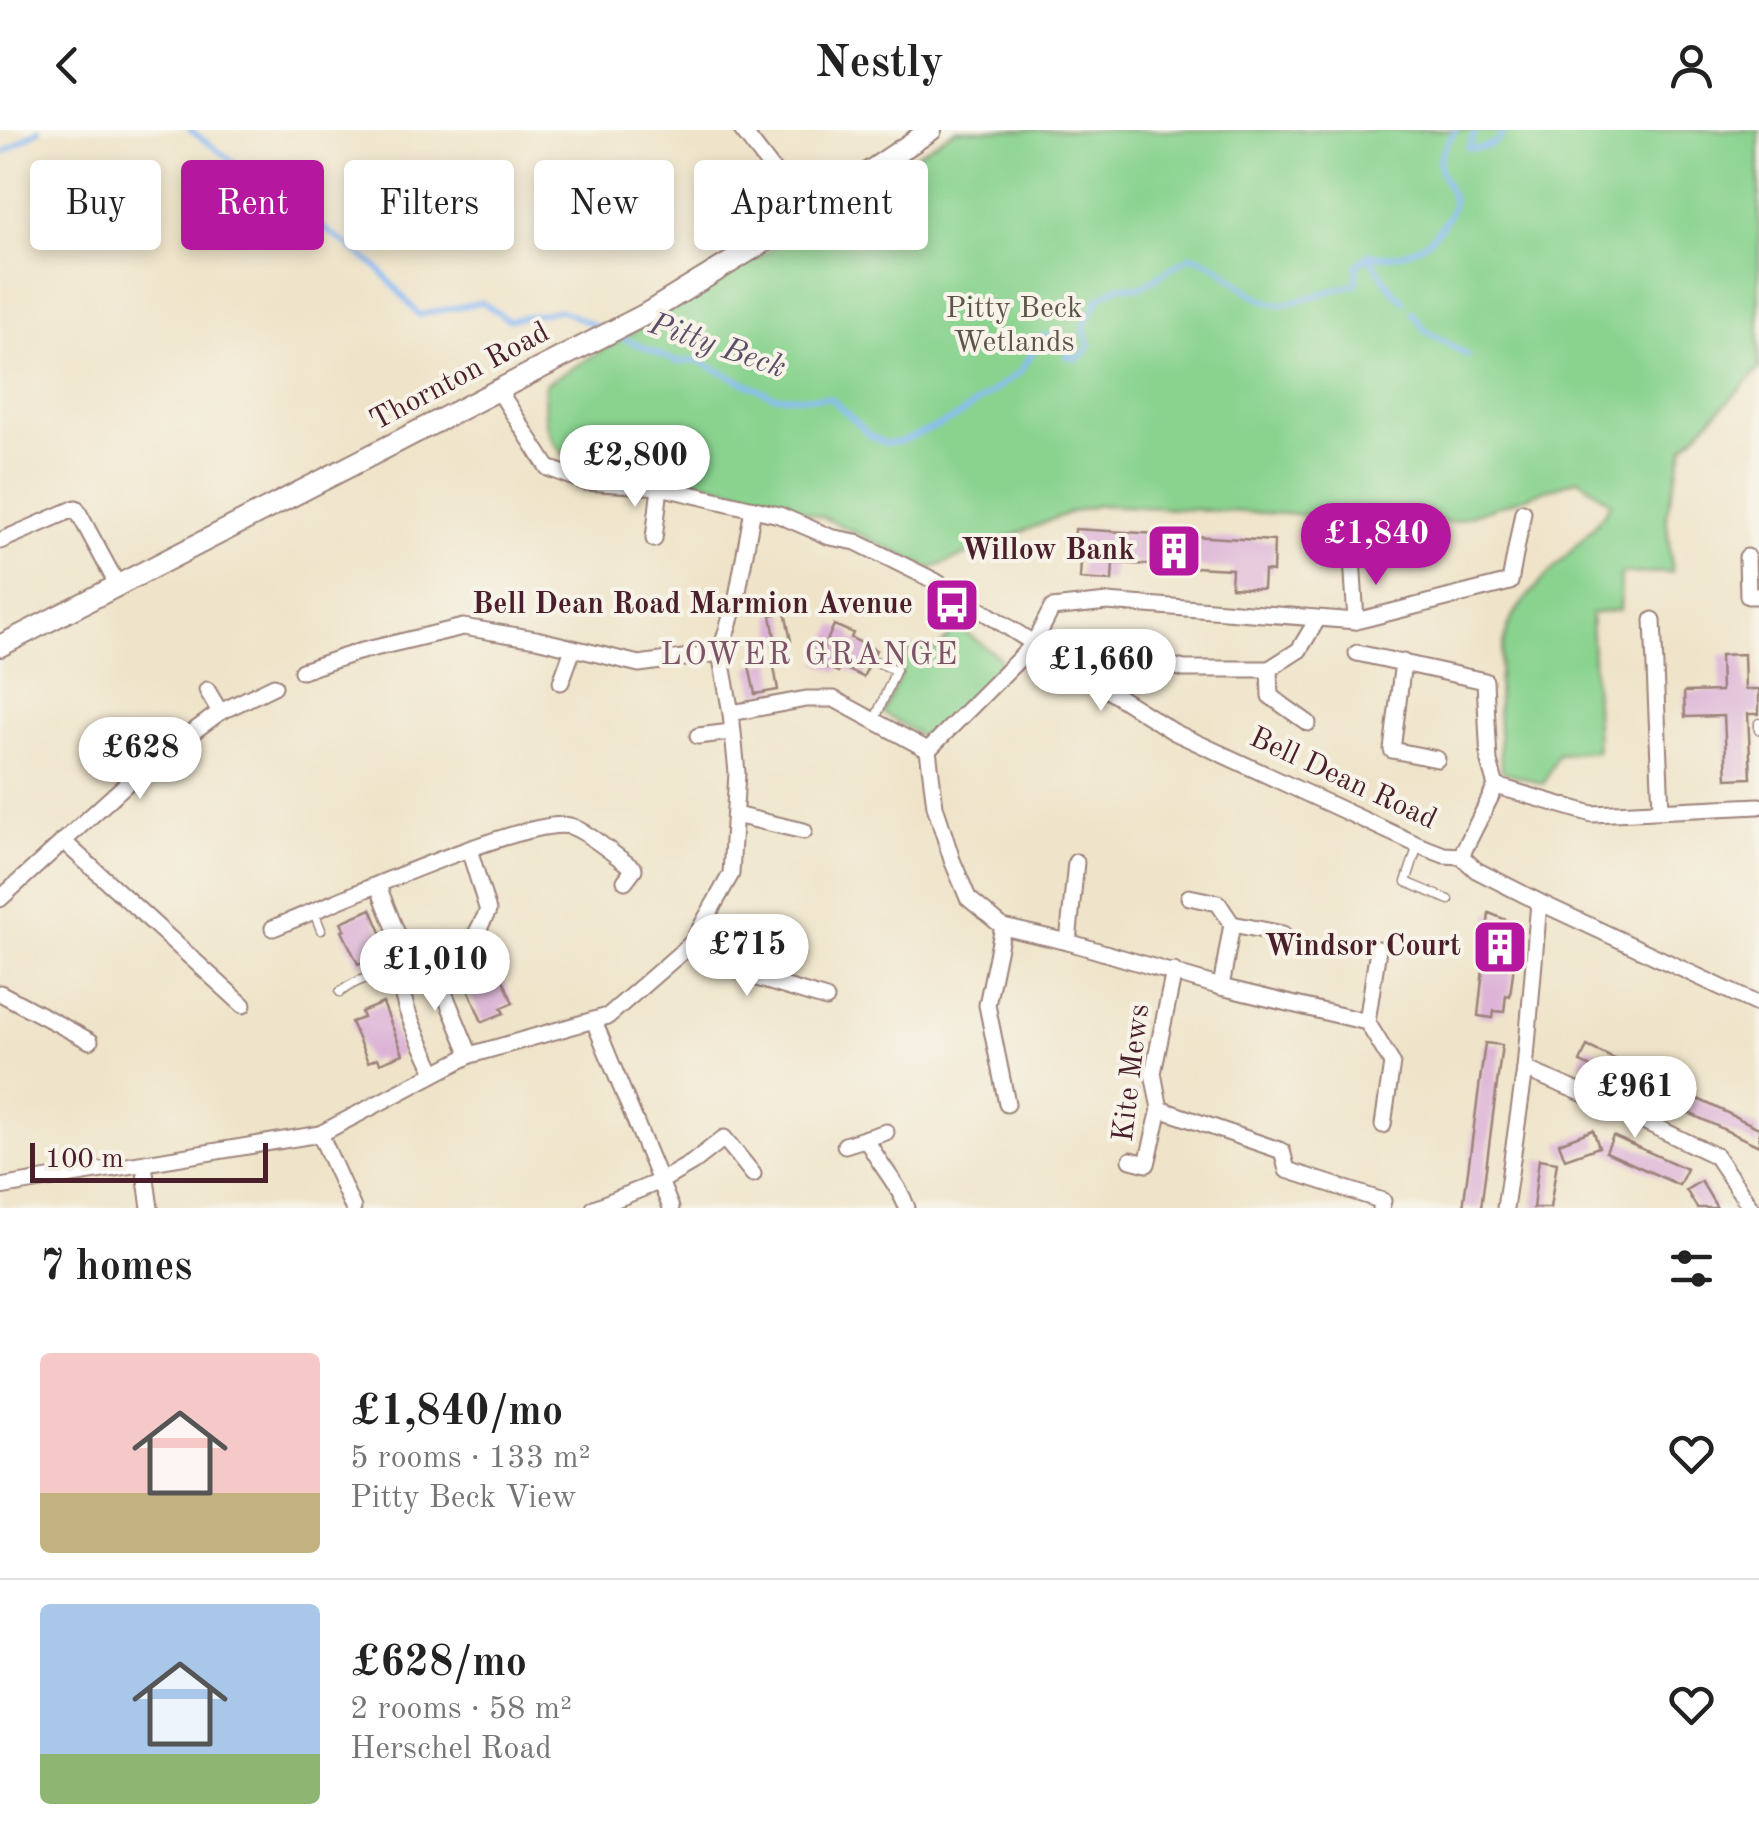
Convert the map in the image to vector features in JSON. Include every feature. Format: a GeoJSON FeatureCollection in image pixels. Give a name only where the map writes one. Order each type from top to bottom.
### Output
{"type":"FeatureCollection","features":[{"type":"Feature","properties":{"kind":"main road","name":"Thornton Road"},"geometry":{"type":"LineString","coordinates":[[885,160],[931,130]]}},
{"type":"Feature","properties":{"kind":"main road","name":"Thornton Road"},"geometry":{"type":"LineString","coordinates":[[0,646],[644,314],[750,250]]}},
{"type":"Feature","properties":{"kind":"street"},"geometry":{"type":"LineString","coordinates":[[742,130],[765,160]]}},
{"type":"Feature","properties":{"kind":"street","name":"Bell Dean Road"},"geometry":{"type":"LineString","coordinates":[[500,390],[548,468],[586,482],[660,486],[779,516],[830,538],[856,542],[934,581],[1174,732],[1418,845],[1461,856],[1476,870],[1539,902],[1759,1004]]}},
{"type":"Feature","properties":{"kind":"street"},"geometry":{"type":"LineString","coordinates":[[654,539],[660,486]]}},
{"type":"Feature","properties":{"kind":"street"},"geometry":{"type":"LineString","coordinates":[[0,541],[76,508],[118,586]]}},
{"type":"Feature","properties":{"kind":"street"},"geometry":{"type":"LineString","coordinates":[[0,1188],[320,1134],[470,1055],[608,1016],[692,943],[731,874],[737,772],[720,654],[737,597],[753,509]]}},
{"type":"Feature","properties":{"kind":"street"},"geometry":{"type":"LineString","coordinates":[[928,750],[1032,646],[1052,608],[1108,602],[1356,621],[1510,582],[1523,512]]}},
{"type":"Feature","properties":{"kind":"street"},"geometry":{"type":"LineString","coordinates":[[1746,557],[1748,596],[1759,596]]}},
{"type":"Feature","properties":{"kind":"street"},"geometry":{"type":"LineString","coordinates":[[1352,558],[1356,621]]}},
{"type":"Feature","properties":{"kind":"street"},"geometry":{"type":"LineString","coordinates":[[1154,662],[1184,669],[1269,669],[1299,650],[1317,620]]}},
{"type":"Feature","properties":{"kind":"street"},"geometry":{"type":"LineString","coordinates":[[1653,620],[1661,810]]}},
{"type":"Feature","properties":{"kind":"street"},"geometry":{"type":"LineString","coordinates":[[302,671],[358,652],[463,627],[639,664],[720,654]]}},
{"type":"Feature","properties":{"kind":"street"},"geometry":{"type":"LineString","coordinates":[[561,682],[573,649]]}},
{"type":"Feature","properties":{"kind":"street"},"geometry":{"type":"LineString","coordinates":[[1357,652],[1485,681],[1489,762],[1496,786],[1461,856]]}},
{"type":"Feature","properties":{"kind":"street"},"geometry":{"type":"LineString","coordinates":[[1404,662],[1392,750],[1437,760]]}},
{"type":"Feature","properties":{"kind":"street"},"geometry":{"type":"LineString","coordinates":[[1269,669],[1270,696],[1308,723]]}},
{"type":"Feature","properties":{"kind":"street"},"geometry":{"type":"LineString","coordinates":[[0,899],[145,767],[220,712],[274,686]]}},
{"type":"Feature","properties":{"kind":"street"},"geometry":{"type":"LineString","coordinates":[[207,690],[220,712]]}},
{"type":"Feature","properties":{"kind":"street"},"geometry":{"type":"LineString","coordinates":[[731,712],[806,698],[834,699],[928,750]]}},
{"type":"Feature","properties":{"kind":"street"},"geometry":{"type":"LineString","coordinates":[[698,736],[730,732]]}},
{"type":"Feature","properties":{"kind":"street"},"geometry":{"type":"LineString","coordinates":[[928,750],[935,806],[968,898],[1003,927],[1220,987],[1367,1022]]}},
{"type":"Feature","properties":{"kind":"street"},"geometry":{"type":"LineString","coordinates":[[1496,786],[1592,814],[1759,806]]}},
{"type":"Feature","properties":{"kind":"street"},"geometry":{"type":"LineString","coordinates":[[735,816],[804,830]]}},
{"type":"Feature","properties":{"kind":"street"},"geometry":{"type":"LineString","coordinates":[[273,928],[469,849],[543,826],[572,826],[634,868],[625,881]]}},
{"type":"Feature","properties":{"kind":"street"},"geometry":{"type":"LineString","coordinates":[[63,841],[243,1006]]}},
{"type":"Feature","properties":{"kind":"street"},"geometry":{"type":"LineString","coordinates":[[469,849],[488,910],[476,934]]}},
{"type":"Feature","properties":{"kind":"street"},"geometry":{"type":"LineString","coordinates":[[1068,942],[1076,862]]}},
{"type":"Feature","properties":{"kind":"street"},"geometry":{"type":"LineString","coordinates":[[378,886],[406,956],[399,972],[400,988],[434,1071]]}},
{"type":"Feature","properties":{"kind":"street"},"geometry":{"type":"LineString","coordinates":[[1190,897],[1218,903],[1232,924],[1220,987]]}},
{"type":"Feature","properties":{"kind":"street"},"geometry":{"type":"LineString","coordinates":[[1504,1208],[1525,1069],[1539,902]]}},
{"type":"Feature","properties":{"kind":"street"},"geometry":{"type":"LineString","coordinates":[[1232,924],[1284,934]]}},
{"type":"Feature","properties":{"kind":"street"},"geometry":{"type":"LineString","coordinates":[[1003,927],[988,1005],[1008,1104]]}},
{"type":"Feature","properties":{"kind":"street"},"geometry":{"type":"LineString","coordinates":[[692,943],[747,975],[826,999]]}},
{"type":"Feature","properties":{"kind":"street"},"geometry":{"type":"LineString","coordinates":[[1378,948],[1367,1022],[1392,1063],[1383,1125]]}},
{"type":"Feature","properties":{"kind":"street"},"geometry":{"type":"LineString","coordinates":[[406,956],[425,963],[436,973],[470,1055]]}},
{"type":"Feature","properties":{"kind":"street","name":"Kite Mews"},"geometry":{"type":"LineString","coordinates":[[1131,1160],[1147,1164],[1160,1109],[1153,1073],[1174,972]]}},
{"type":"Feature","properties":{"kind":"street"},"geometry":{"type":"LineString","coordinates":[[0,993],[90,1040]]}},
{"type":"Feature","properties":{"kind":"street"},"geometry":{"type":"LineString","coordinates":[[594,1021],[671,1208]]}},
{"type":"Feature","properties":{"kind":"street"},"geometry":{"type":"LineString","coordinates":[[1525,1069],[1716,1156],[1751,1208]]}},
{"type":"Feature","properties":{"kind":"street"},"geometry":{"type":"LineString","coordinates":[[1160,1109],[1282,1151],[1287,1170],[1383,1201],[1381,1208]]}},
{"type":"Feature","properties":{"kind":"street"},"geometry":{"type":"LineString","coordinates":[[846,1144],[886,1132]]}},
{"type":"Feature","properties":{"kind":"street"},"geometry":{"type":"LineString","coordinates":[[320,1134],[353,1208]]}},
{"type":"Feature","properties":{"kind":"street"},"geometry":{"type":"LineString","coordinates":[[594,1208],[661,1181],[692,1164],[724,1138],[753,1174]]}},
{"type":"Feature","properties":{"kind":"street"},"geometry":{"type":"LineString","coordinates":[[866,1138],[875,1159],[901,1192],[906,1208]]}},
{"type":"Feature","properties":{"kind":"street"},"geometry":{"type":"LineString","coordinates":[[144,1165],[150,1208]]}},
{"type":"Feature","properties":{"kind":"lane"},"geometry":{"type":"LineString","coordinates":[[874,719],[896,670],[876,662]]}},
{"type":"Feature","properties":{"kind":"lane"},"geometry":{"type":"LineString","coordinates":[[1418,845],[1406,882],[1449,900]]}},
{"type":"Feature","properties":{"kind":"lane"},"geometry":{"type":"LineString","coordinates":[[314,912],[321,930]]}},
{"type":"Feature","properties":{"kind":"lane"},"geometry":{"type":"LineString","coordinates":[[340,992],[376,974],[399,972]]}},
{"type":"Feature","properties":{"kind":"green space","name":"Pitty Beck Wetlands"},"geometry":{"type":"Polygon","coordinates":[[[955,130],[1759,130],[1759,370],[1684,446],[1666,515],[1672,572],[1621,574],[1620,610],[1591,614],[1597,751],[1558,754],[1543,784],[1502,771],[1498,687],[1509,624],[1529,595],[1611,503],[1579,479],[1452,522],[1099,505],[1068,513],[931,569],[825,518],[718,485],[571,460],[562,452],[547,426],[545,384],[770,250],[928,250],[928,160],[909,160],[955,130]]]}},
{"type":"Feature","properties":{"kind":"green space"},"geometry":{"type":"Polygon","coordinates":[[[957,626],[999,657],[1000,666],[931,734],[921,736],[883,713],[904,667],[900,665],[907,649],[938,649],[957,626]]]}},
{"type":"Feature","properties":{"kind":"building","name":"Willow Bank"},"geometry":{"type":"Polygon","coordinates":[[[1075,529],[1274,541],[1273,572],[1264,571],[1263,589],[1231,587],[1232,569],[1113,563],[1112,581],[1080,579],[1081,561],[1073,560],[1075,529]]]}},
{"type":"Feature","properties":{"kind":"building"},"geometry":{"type":"Polygon","coordinates":[[[785,612],[791,641],[776,644],[771,615],[785,612]]]}},
{"type":"Feature","properties":{"kind":"building"},"geometry":{"type":"Polygon","coordinates":[[[834,625],[876,650],[863,677],[840,666],[838,672],[817,663],[834,625]]]}},
{"type":"Feature","properties":{"kind":"building"},"geometry":{"type":"Polygon","coordinates":[[[1744,654],[1745,689],[1759,689],[1759,714],[1748,714],[1751,778],[1727,779],[1724,716],[1685,717],[1684,692],[1721,691],[1720,655],[1744,654]]]}},
{"type":"Feature","properties":{"kind":"building"},"geometry":{"type":"Polygon","coordinates":[[[773,661],[778,690],[755,694],[749,666],[773,661]]]}},
{"type":"Feature","properties":{"kind":"building"},"geometry":{"type":"Polygon","coordinates":[[[371,909],[389,951],[358,964],[341,922],[371,909]]]}},
{"type":"Feature","properties":{"kind":"building","name":"Windsor Court"},"geometry":{"type":"Polygon","coordinates":[[[1489,913],[1519,925],[1510,996],[1506,995],[1504,1012],[1494,1011],[1493,1018],[1478,1016],[1489,913]]]}},
{"type":"Feature","properties":{"kind":"building"},"geometry":{"type":"Polygon","coordinates":[[[483,963],[485,967],[496,963],[513,1003],[501,1008],[504,1013],[482,1022],[461,972],[483,963]]]}},
{"type":"Feature","properties":{"kind":"building"},"geometry":{"type":"Polygon","coordinates":[[[383,1003],[403,1054],[380,1063],[378,1058],[368,1062],[351,1022],[363,1018],[361,1012],[383,1003]]]}},
{"type":"Feature","properties":{"kind":"building"},"geometry":{"type":"Polygon","coordinates":[[[1485,1043],[1502,1045],[1481,1208],[1463,1208],[1485,1043]]]}},
{"type":"Feature","properties":{"kind":"building"},"geometry":{"type":"Polygon","coordinates":[[[1587,1046],[1759,1128],[1759,1146],[1580,1062],[1587,1046]]]}},
{"type":"Feature","properties":{"kind":"building"},"geometry":{"type":"Polygon","coordinates":[[[1593,1130],[1599,1147],[1565,1159],[1559,1143],[1593,1130]]]}},
{"type":"Feature","properties":{"kind":"building"},"geometry":{"type":"Polygon","coordinates":[[[1613,1136],[1687,1169],[1679,1185],[1606,1152],[1613,1136]]]}},
{"type":"Feature","properties":{"kind":"building"},"geometry":{"type":"Polygon","coordinates":[[[1539,1159],[1557,1162],[1550,1208],[1533,1208],[1539,1159]]]}},
{"type":"Feature","properties":{"kind":"building"},"geometry":{"type":"Polygon","coordinates":[[[1701,1181],[1717,1208],[1697,1208],[1686,1190],[1701,1181]]]}},
{"type":"Feature","properties":{"kind":"waterway","name":"Pitty Beck"},"geometry":{"type":"LineString","coordinates":[[0,155],[39,130]]}},
{"type":"Feature","properties":{"kind":"waterway","name":"Pitty Beck"},"geometry":{"type":"LineString","coordinates":[[190,130],[377,267],[419,315],[482,302],[508,320],[560,310],[603,329]]}},
{"type":"Feature","properties":{"kind":"waterway","name":"Pitty Beck"},"geometry":{"type":"LineString","coordinates":[[618,336],[677,362],[698,361],[774,396],[831,398],[868,434],[884,443],[900,442],[954,419],[1020,372],[1043,336],[1062,335],[1068,357],[1079,358],[1090,346],[1083,328],[1100,297],[1120,286],[1141,287],[1191,256],[1215,265],[1268,302],[1294,302],[1356,284],[1357,265],[1370,254],[1384,256],[1411,251],[1443,224],[1454,200],[1441,172],[1440,158],[1456,130]]}},
{"type":"Feature","properties":{"kind":"waterway","name":"Pitty Beck"},"geometry":{"type":"LineString","coordinates":[[1476,130],[1468,148],[1490,145],[1505,130]]}},
{"type":"Feature","properties":{"kind":"waterway"},"geometry":{"type":"LineString","coordinates":[[1364,260],[1371,259],[1404,301]]}},
{"type":"Feature","properties":{"kind":"waterway"},"geometry":{"type":"LineString","coordinates":[[1412,312],[1425,330],[1468,356]]}},
{"type":"Feature","properties":{"kind":"place","name":"Willow Bank"},"geometry":{"type":"Point","coordinates":[1174,551]}},
{"type":"Feature","properties":{"kind":"place","name":"Bell Dean Road Marmion Avenue"},"geometry":{"type":"Point","coordinates":[952,605]}},
{"type":"Feature","properties":{"kind":"place","name":"Windsor Court"},"geometry":{"type":"Point","coordinates":[1500,947]}},
{"type":"Feature","properties":{"kind":"district","name":"LOWER GRANGE"},"geometry":{"type":"Point","coordinates":[810,656]}}]}
